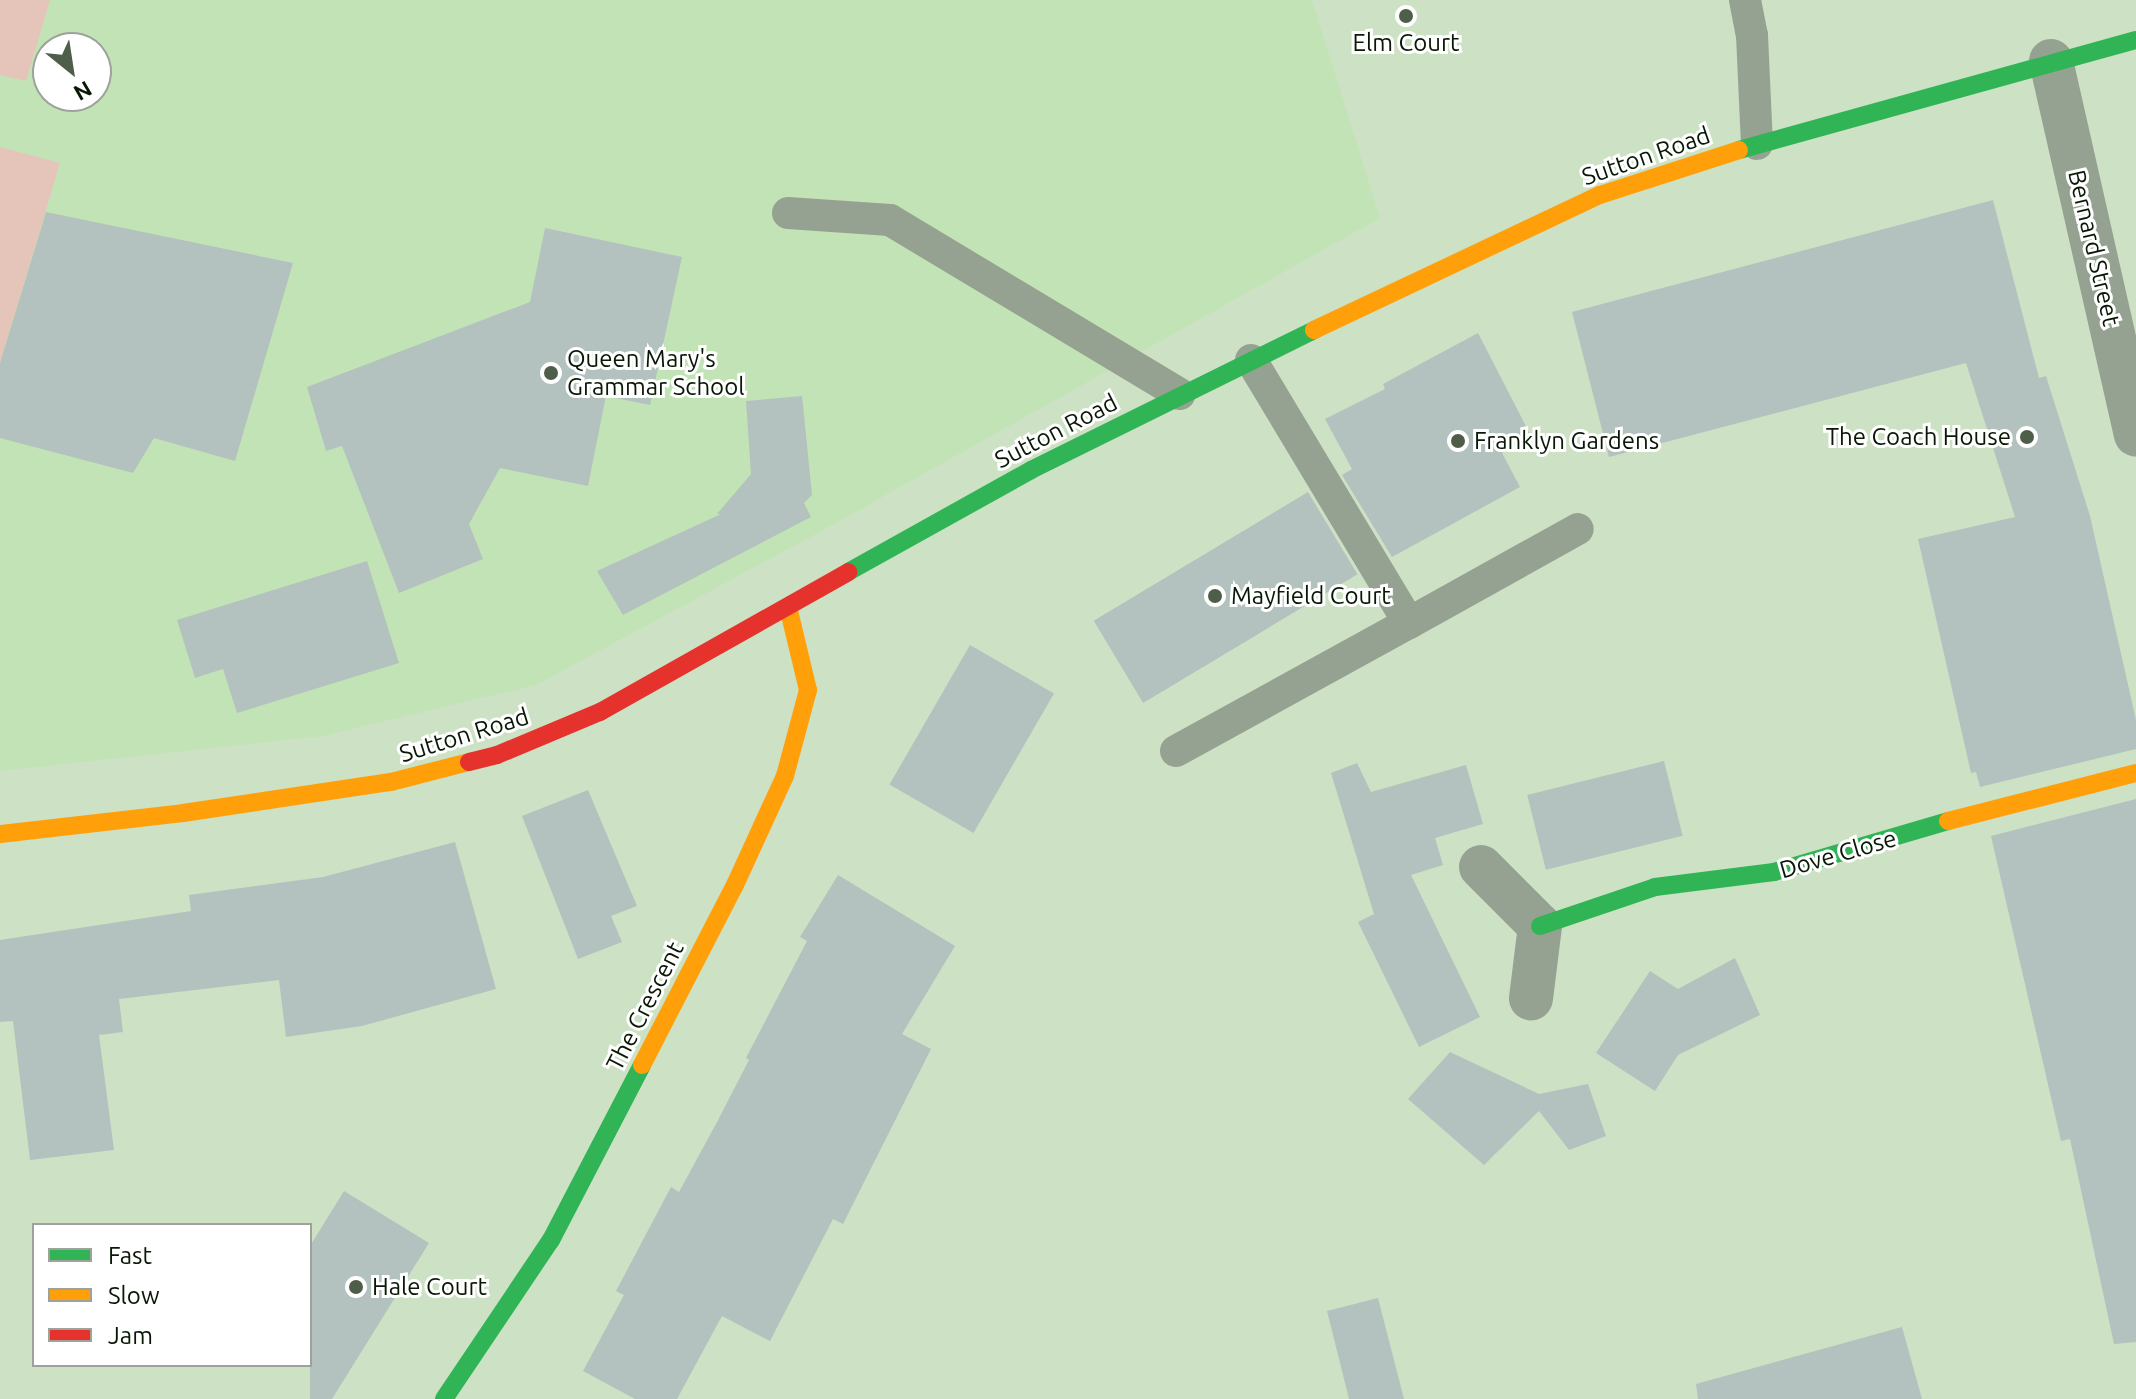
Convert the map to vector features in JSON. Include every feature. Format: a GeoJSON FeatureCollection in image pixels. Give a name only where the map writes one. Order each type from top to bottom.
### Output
{"type":"FeatureCollection","features":[{"type":"Feature","properties":{"kind":"street","name":"Sutton Road"},"geometry":{"type":"LineString","coordinates":[[0,834],[183,813],[391,782],[497,755],[600,712],[1031,470],[1180,394],[1600,195],[1757,144],[2136,40]]}},
{"type":"Feature","properties":{"kind":"street","name":"Bernard Street"},"geometry":{"type":"LineString","coordinates":[[2051,61],[2136,434]]}},
{"type":"Feature","properties":{"kind":"street","name":"The Crescent"},"geometry":{"type":"LineString","coordinates":[[444,1399],[551,1240],[735,885],[785,776],[808,690],[788,607]]}},
{"type":"Feature","properties":{"kind":"street","name":"Dove Close"},"geometry":{"type":"LineString","coordinates":[[1540,926],[1655,887],[1774,872],[1966,816],[2136,773]]}},
{"type":"Feature","properties":{"kind":"street"},"geometry":{"type":"LineString","coordinates":[[1481,867],[1540,926],[1531,998]]}},
{"type":"Feature","properties":{"kind":"lane"},"geometry":{"type":"LineString","coordinates":[[1745,0],[1752,35],[1757,144]]}},
{"type":"Feature","properties":{"kind":"lane"},"geometry":{"type":"LineString","coordinates":[[788,213],[890,220],[1180,394]]}},
{"type":"Feature","properties":{"kind":"lane"},"geometry":{"type":"LineString","coordinates":[[1251,360],[1409,623]]}},
{"type":"Feature","properties":{"kind":"lane"},"geometry":{"type":"LineString","coordinates":[[1176,751],[1578,529]]}},
{"type":"Feature","properties":{"kind":"shaded area","name":"Queen Mary's Grammar School"},"geometry":{"type":"Polygon","coordinates":[[[0,0],[1312,0],[1380,218],[825,529],[536,685],[322,736],[0,771],[0,0]]]}},
{"type":"Feature","properties":{"kind":"shaded area"},"geometry":{"type":"Polygon","coordinates":[[[0,0],[50,0],[41,32],[32,32],[32,61],[26,81],[0,75],[0,0]]]}},
{"type":"Feature","properties":{"kind":"shaded area"},"geometry":{"type":"Polygon","coordinates":[[[0,147],[60,163],[0,363],[0,147]]]}},
{"type":"Feature","properties":{"kind":"building"},"geometry":{"type":"Polygon","coordinates":[[[1993,200],[2039,378],[2046,376],[2090,516],[2136,720],[2136,749],[1980,787],[1976,772],[1971,773],[1918,539],[2015,517],[1966,363],[1609,457],[1572,312],[1993,200]]]}},
{"type":"Feature","properties":{"kind":"building"},"geometry":{"type":"Polygon","coordinates":[[[46,212],[293,263],[235,461],[154,438],[133,473],[0,438],[0,363],[46,212]]]}},
{"type":"Feature","properties":{"kind":"building"},"geometry":{"type":"Polygon","coordinates":[[[545,228],[682,257],[650,405],[606,396],[588,486],[500,468],[469,524],[483,559],[399,593],[342,446],[326,451],[307,387],[530,302],[545,228]]]}},
{"type":"Feature","properties":{"kind":"building","name":"Franklyn Gardens"},"geometry":{"type":"Polygon","coordinates":[[[1478,333],[1532,438],[1502,453],[1520,487],[1392,557],[1342,475],[1352,469],[1325,419],[1385,389],[1383,384],[1478,333]]]}},
{"type":"Feature","properties":{"kind":"building"},"geometry":{"type":"Polygon","coordinates":[[[802,396],[812,495],[804,503],[811,517],[623,615],[597,571],[721,514],[717,514],[751,474],[746,401],[802,396]]]}},
{"type":"Feature","properties":{"kind":"building","name":"Mayfield Court"},"geometry":{"type":"Polygon","coordinates":[[[1308,492],[1357,574],[1143,703],[1094,621],[1308,492]]]}},
{"type":"Feature","properties":{"kind":"building"},"geometry":{"type":"Polygon","coordinates":[[[367,561],[399,663],[237,713],[223,669],[195,678],[177,620],[367,561]]]}},
{"type":"Feature","properties":{"kind":"building"},"geometry":{"type":"Polygon","coordinates":[[[970,645],[1054,694],[974,833],[890,784],[970,645]]]}},
{"type":"Feature","properties":{"kind":"building"},"geometry":{"type":"Polygon","coordinates":[[[1664,761],[1683,836],[1546,870],[1527,795],[1664,761]]]}},
{"type":"Feature","properties":{"kind":"building"},"geometry":{"type":"Polygon","coordinates":[[[1357,763],[1371,792],[1466,765],[1483,824],[1435,838],[1443,865],[1411,875],[1480,1017],[1419,1047],[1358,922],[1374,914],[1331,773],[1357,763]]]}},
{"type":"Feature","properties":{"kind":"building"},"geometry":{"type":"Polygon","coordinates":[[[588,790],[637,906],[611,916],[622,942],[578,959],[522,816],[588,790]]]}},
{"type":"Feature","properties":{"kind":"building"},"geometry":{"type":"Polygon","coordinates":[[[2136,799],[2136,1342],[2114,1344],[2070,1139],[2061,1141],[1991,836],[2136,799]]]}},
{"type":"Feature","properties":{"kind":"building"},"geometry":{"type":"Polygon","coordinates":[[[455,842],[496,989],[362,1026],[286,1037],[279,980],[119,999],[123,1032],[99,1035],[114,1150],[30,1160],[13,1021],[0,1022],[0,940],[191,911],[189,895],[323,877],[455,842]]]}},
{"type":"Feature","properties":{"kind":"building"},"geometry":{"type":"Polygon","coordinates":[[[838,875],[955,946],[902,1034],[931,1049],[843,1224],[833,1219],[770,1341],[722,1316],[677,1399],[635,1399],[583,1371],[624,1295],[616,1291],[671,1187],[679,1192],[717,1122],[749,1060],[746,1058],[807,941],[800,937],[838,875]]]}},
{"type":"Feature","properties":{"kind":"building"},"geometry":{"type":"Polygon","coordinates":[[[1735,958],[1760,1015],[1678,1055],[1655,1091],[1596,1053],[1650,971],[1678,989],[1735,958]]]}},
{"type":"Feature","properties":{"kind":"building"},"geometry":{"type":"Polygon","coordinates":[[[1450,1052],[1539,1094],[1588,1084],[1606,1136],[1569,1150],[1539,1111],[1484,1165],[1408,1099],[1450,1052]]]}},
{"type":"Feature","properties":{"kind":"building","name":"Hale Court"},"geometry":{"type":"Polygon","coordinates":[[[344,1191],[429,1243],[332,1399],[310,1399],[312,1243],[344,1191]]]}},
{"type":"Feature","properties":{"kind":"building"},"geometry":{"type":"Polygon","coordinates":[[[1378,1298],[1404,1399],[1349,1399],[1327,1311],[1378,1298]]]}},
{"type":"Feature","properties":{"kind":"building"},"geometry":{"type":"Polygon","coordinates":[[[1902,1327],[1922,1399],[1698,1399],[1696,1384],[1902,1327]]]}},
{"type":"Feature","properties":{"kind":"traffic: fast"},"geometry":{"type":"LineString","coordinates":[[1739,150],[2136,40]]}},
{"type":"Feature","properties":{"kind":"traffic: fast"},"geometry":{"type":"LineString","coordinates":[[848,572],[1031,470],[1314,330]]}},
{"type":"Feature","properties":{"kind":"traffic: fast"},"geometry":{"type":"LineString","coordinates":[[1540,926],[1655,887],[1774,872],[1948,821]]}},
{"type":"Feature","properties":{"kind":"traffic: fast"},"geometry":{"type":"LineString","coordinates":[[444,1399],[551,1240],[642,1065]]}},
{"type":"Feature","properties":{"kind":"traffic: slow"},"geometry":{"type":"LineString","coordinates":[[1314,330],[1600,195],[1739,150]]}},
{"type":"Feature","properties":{"kind":"traffic: slow"},"geometry":{"type":"LineString","coordinates":[[642,1065],[735,885],[785,776],[808,690],[788,607]]}},
{"type":"Feature","properties":{"kind":"traffic: slow"},"geometry":{"type":"LineString","coordinates":[[0,834],[183,813],[391,782],[469,762]]}},
{"type":"Feature","properties":{"kind":"traffic: slow"},"geometry":{"type":"LineString","coordinates":[[1948,821],[2136,773]]}},
{"type":"Feature","properties":{"kind":"traffic: jam"},"geometry":{"type":"LineString","coordinates":[[469,762],[497,755],[600,712],[848,572]]}},
{"type":"Feature","properties":{"kind":"place","name":"Elm Court"},"geometry":{"type":"Point","coordinates":[1406,16]}},
{"type":"Feature","properties":{"kind":"place","name":"Queen Mary's Grammar School"},"geometry":{"type":"Point","coordinates":[551,373]}},
{"type":"Feature","properties":{"kind":"place","name":"The Coach House"},"geometry":{"type":"Point","coordinates":[2027,437]}},
{"type":"Feature","properties":{"kind":"place","name":"Franklyn Gardens"},"geometry":{"type":"Point","coordinates":[1458,441]}},
{"type":"Feature","properties":{"kind":"place","name":"Mayfield Court"},"geometry":{"type":"Point","coordinates":[1215,596]}},
{"type":"Feature","properties":{"kind":"place","name":"Hale Court"},"geometry":{"type":"Point","coordinates":[356,1287]}}]}
